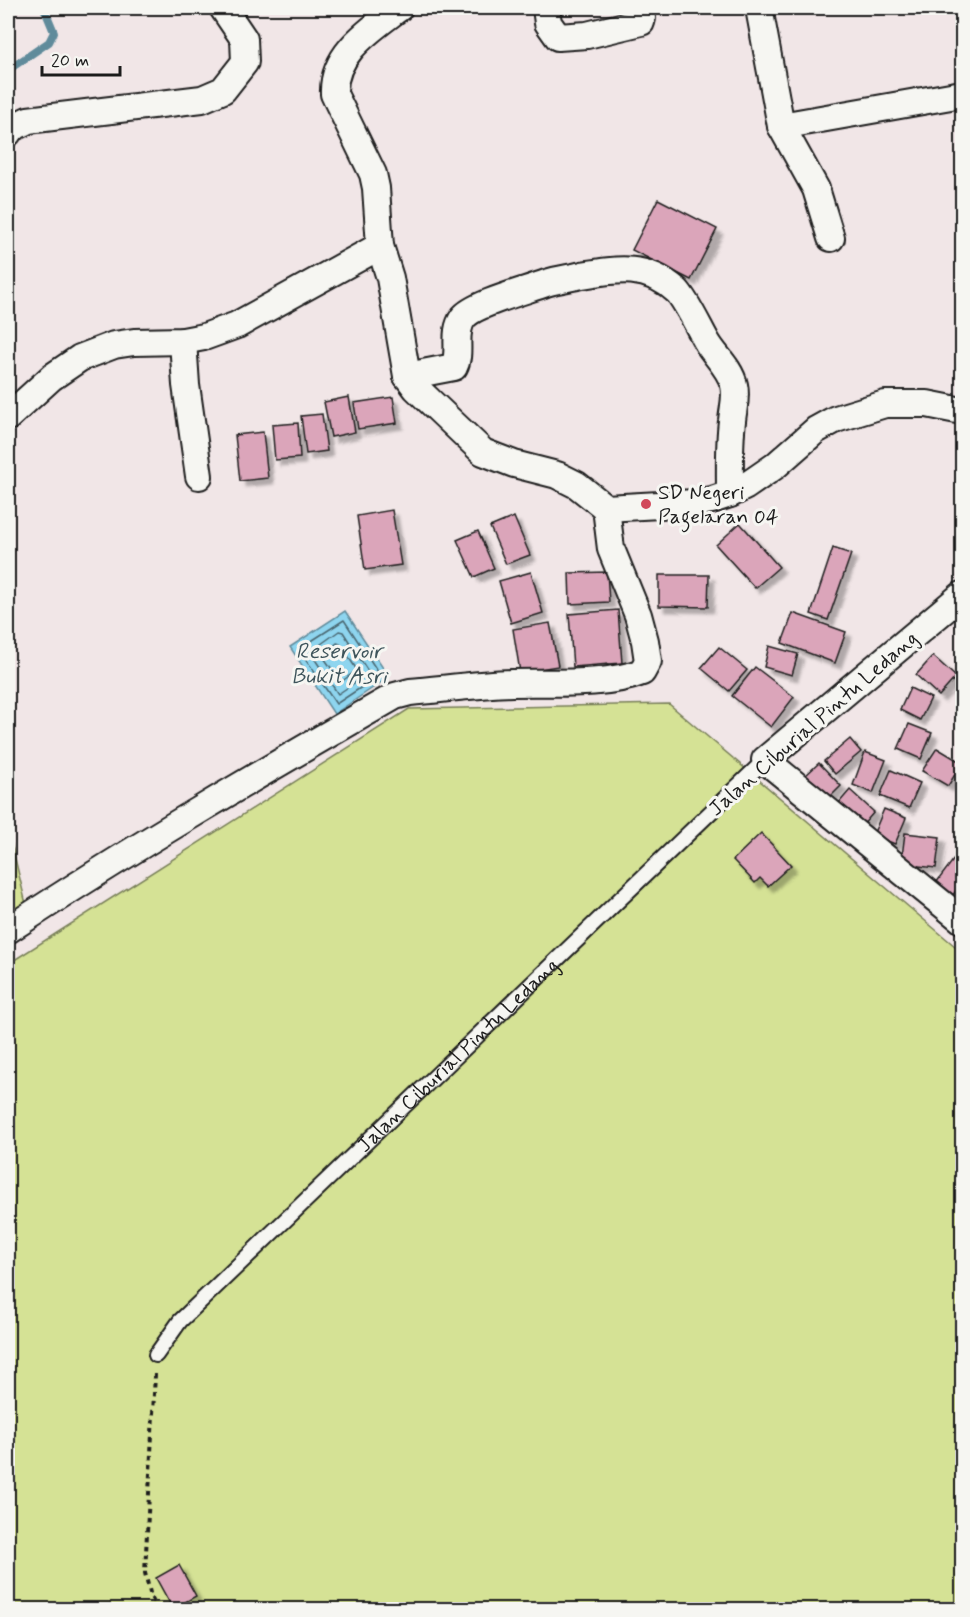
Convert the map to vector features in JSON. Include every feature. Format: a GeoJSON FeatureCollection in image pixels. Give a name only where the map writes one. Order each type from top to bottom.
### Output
{"type":"FeatureCollection","features":[{"type":"Feature","properties":{"kind":"street"},"geometry":{"type":"LineString","coordinates":[[8,133],[10,129],[28,120],[202,99],[223,90],[245,62],[244,39],[222,8]]}},
{"type":"Feature","properties":{"kind":"street"},"geometry":{"type":"LineString","coordinates":[[399,8],[359,39],[338,69],[333,81],[334,94],[373,174],[377,195],[380,246],[390,278],[407,376],[427,400],[455,423],[483,452],[514,464],[557,475],[577,485],[606,508],[695,503],[712,500],[746,486],[775,466],[816,430],[836,419],[885,404],[927,404],[963,411]]}},
{"type":"Feature","properties":{"kind":"street"},"geometry":{"type":"LineString","coordinates":[[546,8],[548,23],[558,37],[587,35],[641,22],[641,13]]}},
{"type":"Feature","properties":{"kind":"street"},"geometry":{"type":"LineString","coordinates":[[759,8],[781,126],[816,189],[831,238]]}},
{"type":"Feature","properties":{"kind":"street"},"geometry":{"type":"LineString","coordinates":[[781,126],[963,94]]}},
{"type":"Feature","properties":{"kind":"street"},"geometry":{"type":"LineString","coordinates":[[8,417],[52,377],[80,358],[114,345],[134,342],[183,341],[237,326],[380,246]]}},
{"type":"Feature","properties":{"kind":"street"},"geometry":{"type":"LineString","coordinates":[[407,376],[454,367],[458,359],[458,332],[461,320],[468,313],[486,304],[553,281],[621,268],[650,274],[678,292],[710,348],[731,375],[735,398],[731,422],[730,494]]}},
{"type":"Feature","properties":{"kind":"street"},"geometry":{"type":"LineString","coordinates":[[183,341],[186,385],[199,476]]}},
{"type":"Feature","properties":{"kind":"street"},"geometry":{"type":"LineString","coordinates":[[8,930],[81,881],[395,696],[410,692],[510,683],[573,682],[631,676],[642,672],[648,661],[645,641],[638,615],[611,549],[606,508]]}},
{"type":"Feature","properties":{"kind":"street","name":"Jalan Ciburial Pintu Ledang"},"geometry":{"type":"LineString","coordinates":[[765,760],[963,595]]}},
{"type":"Feature","properties":{"kind":"street"},"geometry":{"type":"LineString","coordinates":[[765,760],[963,920]]}},
{"type":"Feature","properties":{"kind":"lane","name":"Jalan Ciburial Pintu Ledang"},"geometry":{"type":"LineString","coordinates":[[156,1355],[180,1321],[765,760]]}},
{"type":"Feature","properties":{"kind":"path"},"geometry":{"type":"LineString","coordinates":[[156,1355],[145,1573],[151,1597],[158,1610]]}},
{"type":"Feature","properties":{"kind":"green space"},"geometry":{"type":"Polygon","coordinates":[[[669,704],[962,952],[962,1609],[8,1610],[8,964],[409,709],[669,704]]]}},
{"type":"Feature","properties":{"kind":"green space"},"geometry":{"type":"Polygon","coordinates":[[[11,842],[26,904],[8,916],[8,843],[11,842]]]}},
{"type":"Feature","properties":{"kind":"water","name":"Reservoir Bukit Asri"},"geometry":{"type":"Polygon","coordinates":[[[345,611],[389,677],[334,714],[290,647],[345,611]]]}},
{"type":"Feature","properties":{"kind":"building"},"geometry":{"type":"Polygon","coordinates":[[[658,199],[717,229],[691,280],[632,250],[658,199]]]}},
{"type":"Feature","properties":{"kind":"building"},"geometry":{"type":"Polygon","coordinates":[[[349,397],[355,432],[331,437],[324,402],[349,397]]]}},
{"type":"Feature","properties":{"kind":"building"},"geometry":{"type":"Polygon","coordinates":[[[393,397],[397,423],[358,429],[354,403],[393,397]]]}},
{"type":"Feature","properties":{"kind":"building"},"geometry":{"type":"Polygon","coordinates":[[[322,414],[327,451],[306,454],[301,416],[322,414]]]}},
{"type":"Feature","properties":{"kind":"building"},"geometry":{"type":"Polygon","coordinates":[[[298,423],[300,458],[275,460],[272,425],[298,423]]]}},
{"type":"Feature","properties":{"kind":"building"},"geometry":{"type":"Polygon","coordinates":[[[263,432],[268,478],[240,481],[235,435],[263,432]]]}},
{"type":"Feature","properties":{"kind":"building"},"geometry":{"type":"Polygon","coordinates":[[[392,510],[401,565],[365,570],[357,516],[392,510]]]}},
{"type":"Feature","properties":{"kind":"building"},"geometry":{"type":"Polygon","coordinates":[[[514,517],[530,555],[506,564],[490,527],[514,517]]]}},
{"type":"Feature","properties":{"kind":"building"},"geometry":{"type":"Polygon","coordinates":[[[740,523],[779,567],[755,588],[716,545],[740,523]]]}},
{"type":"Feature","properties":{"kind":"building"},"geometry":{"type":"Polygon","coordinates":[[[478,531],[494,568],[474,577],[457,540],[478,531]]]}},
{"type":"Feature","properties":{"kind":"building"},"geometry":{"type":"Polygon","coordinates":[[[833,548],[851,554],[828,620],[811,614],[833,548]]]}},
{"type":"Feature","properties":{"kind":"building"},"geometry":{"type":"Polygon","coordinates":[[[531,572],[543,613],[511,623],[499,581],[531,572]]]}},
{"type":"Feature","properties":{"kind":"building"},"geometry":{"type":"Polygon","coordinates":[[[607,572],[609,602],[570,604],[569,573],[607,572]]]}},
{"type":"Feature","properties":{"kind":"building"},"geometry":{"type":"Polygon","coordinates":[[[659,575],[709,575],[708,607],[659,606],[659,575]]]}},
{"type":"Feature","properties":{"kind":"building"},"geometry":{"type":"Polygon","coordinates":[[[618,610],[622,663],[573,667],[569,614],[618,610]]]}},
{"type":"Feature","properties":{"kind":"building"},"geometry":{"type":"Polygon","coordinates":[[[793,613],[846,632],[835,663],[782,643],[793,613]]]}},
{"type":"Feature","properties":{"kind":"building"},"geometry":{"type":"Polygon","coordinates":[[[550,623],[558,666],[520,672],[513,629],[550,623]]]}},
{"type":"Feature","properties":{"kind":"building"},"geometry":{"type":"Polygon","coordinates":[[[769,646],[798,654],[792,675],[764,667],[769,646]]]}},
{"type":"Feature","properties":{"kind":"building"},"geometry":{"type":"Polygon","coordinates":[[[719,647],[747,670],[729,691],[701,668],[719,647]]]}},
{"type":"Feature","properties":{"kind":"building"},"geometry":{"type":"Polygon","coordinates":[[[933,656],[956,677],[939,696],[916,675],[933,656]]]}},
{"type":"Feature","properties":{"kind":"building"},"geometry":{"type":"Polygon","coordinates":[[[755,667],[794,697],[771,727],[732,696],[755,667]]]}},
{"type":"Feature","properties":{"kind":"building"},"geometry":{"type":"Polygon","coordinates":[[[910,688],[931,698],[920,720],[900,710],[910,688]]]}},
{"type":"Feature","properties":{"kind":"building"},"geometry":{"type":"Polygon","coordinates":[[[909,724],[932,733],[921,759],[898,749],[909,724]]]}},
{"type":"Feature","properties":{"kind":"building"},"geometry":{"type":"Polygon","coordinates":[[[850,739],[861,752],[835,774],[824,761],[850,739]]]}},
{"type":"Feature","properties":{"kind":"building"},"geometry":{"type":"Polygon","coordinates":[[[937,748],[962,763],[948,786],[922,771],[937,748]]]}},
{"type":"Feature","properties":{"kind":"building"},"geometry":{"type":"Polygon","coordinates":[[[865,752],[886,760],[873,793],[853,785],[865,752]]]}},
{"type":"Feature","properties":{"kind":"building"},"geometry":{"type":"Polygon","coordinates":[[[819,763],[841,786],[829,798],[806,775],[819,763]]]}},
{"type":"Feature","properties":{"kind":"building"},"geometry":{"type":"Polygon","coordinates":[[[891,770],[920,783],[909,808],[880,796],[891,770]]]}},
{"type":"Feature","properties":{"kind":"building"},"geometry":{"type":"Polygon","coordinates":[[[850,790],[874,812],[862,826],[838,804],[850,790]]]}},
{"type":"Feature","properties":{"kind":"building"},"geometry":{"type":"Polygon","coordinates":[[[884,809],[906,818],[895,844],[873,835],[884,809]]]}},
{"type":"Feature","properties":{"kind":"building"},"geometry":{"type":"Polygon","coordinates":[[[761,833],[791,865],[768,886],[760,878],[755,883],[733,860],[761,833]]]}},
{"type":"Feature","properties":{"kind":"building"},"geometry":{"type":"Polygon","coordinates":[[[905,833],[940,837],[936,868],[901,864],[905,833]]]}},
{"type":"Feature","properties":{"kind":"building"},"geometry":{"type":"Polygon","coordinates":[[[957,855],[962,859],[962,882],[953,895],[936,883],[957,855]]]}},
{"type":"Feature","properties":{"kind":"building"},"geometry":{"type":"Polygon","coordinates":[[[179,1565],[196,1596],[173,1609],[156,1578],[179,1565]]]}},
{"type":"Feature","properties":{"kind":"waterway"},"geometry":{"type":"LineString","coordinates":[[8,70],[49,42],[54,32],[44,8]]}},
{"type":"Feature","properties":{"kind":"place","name":"SD Negeri Pagelaran 04"},"geometry":{"type":"Point","coordinates":[646,504]}}]}
